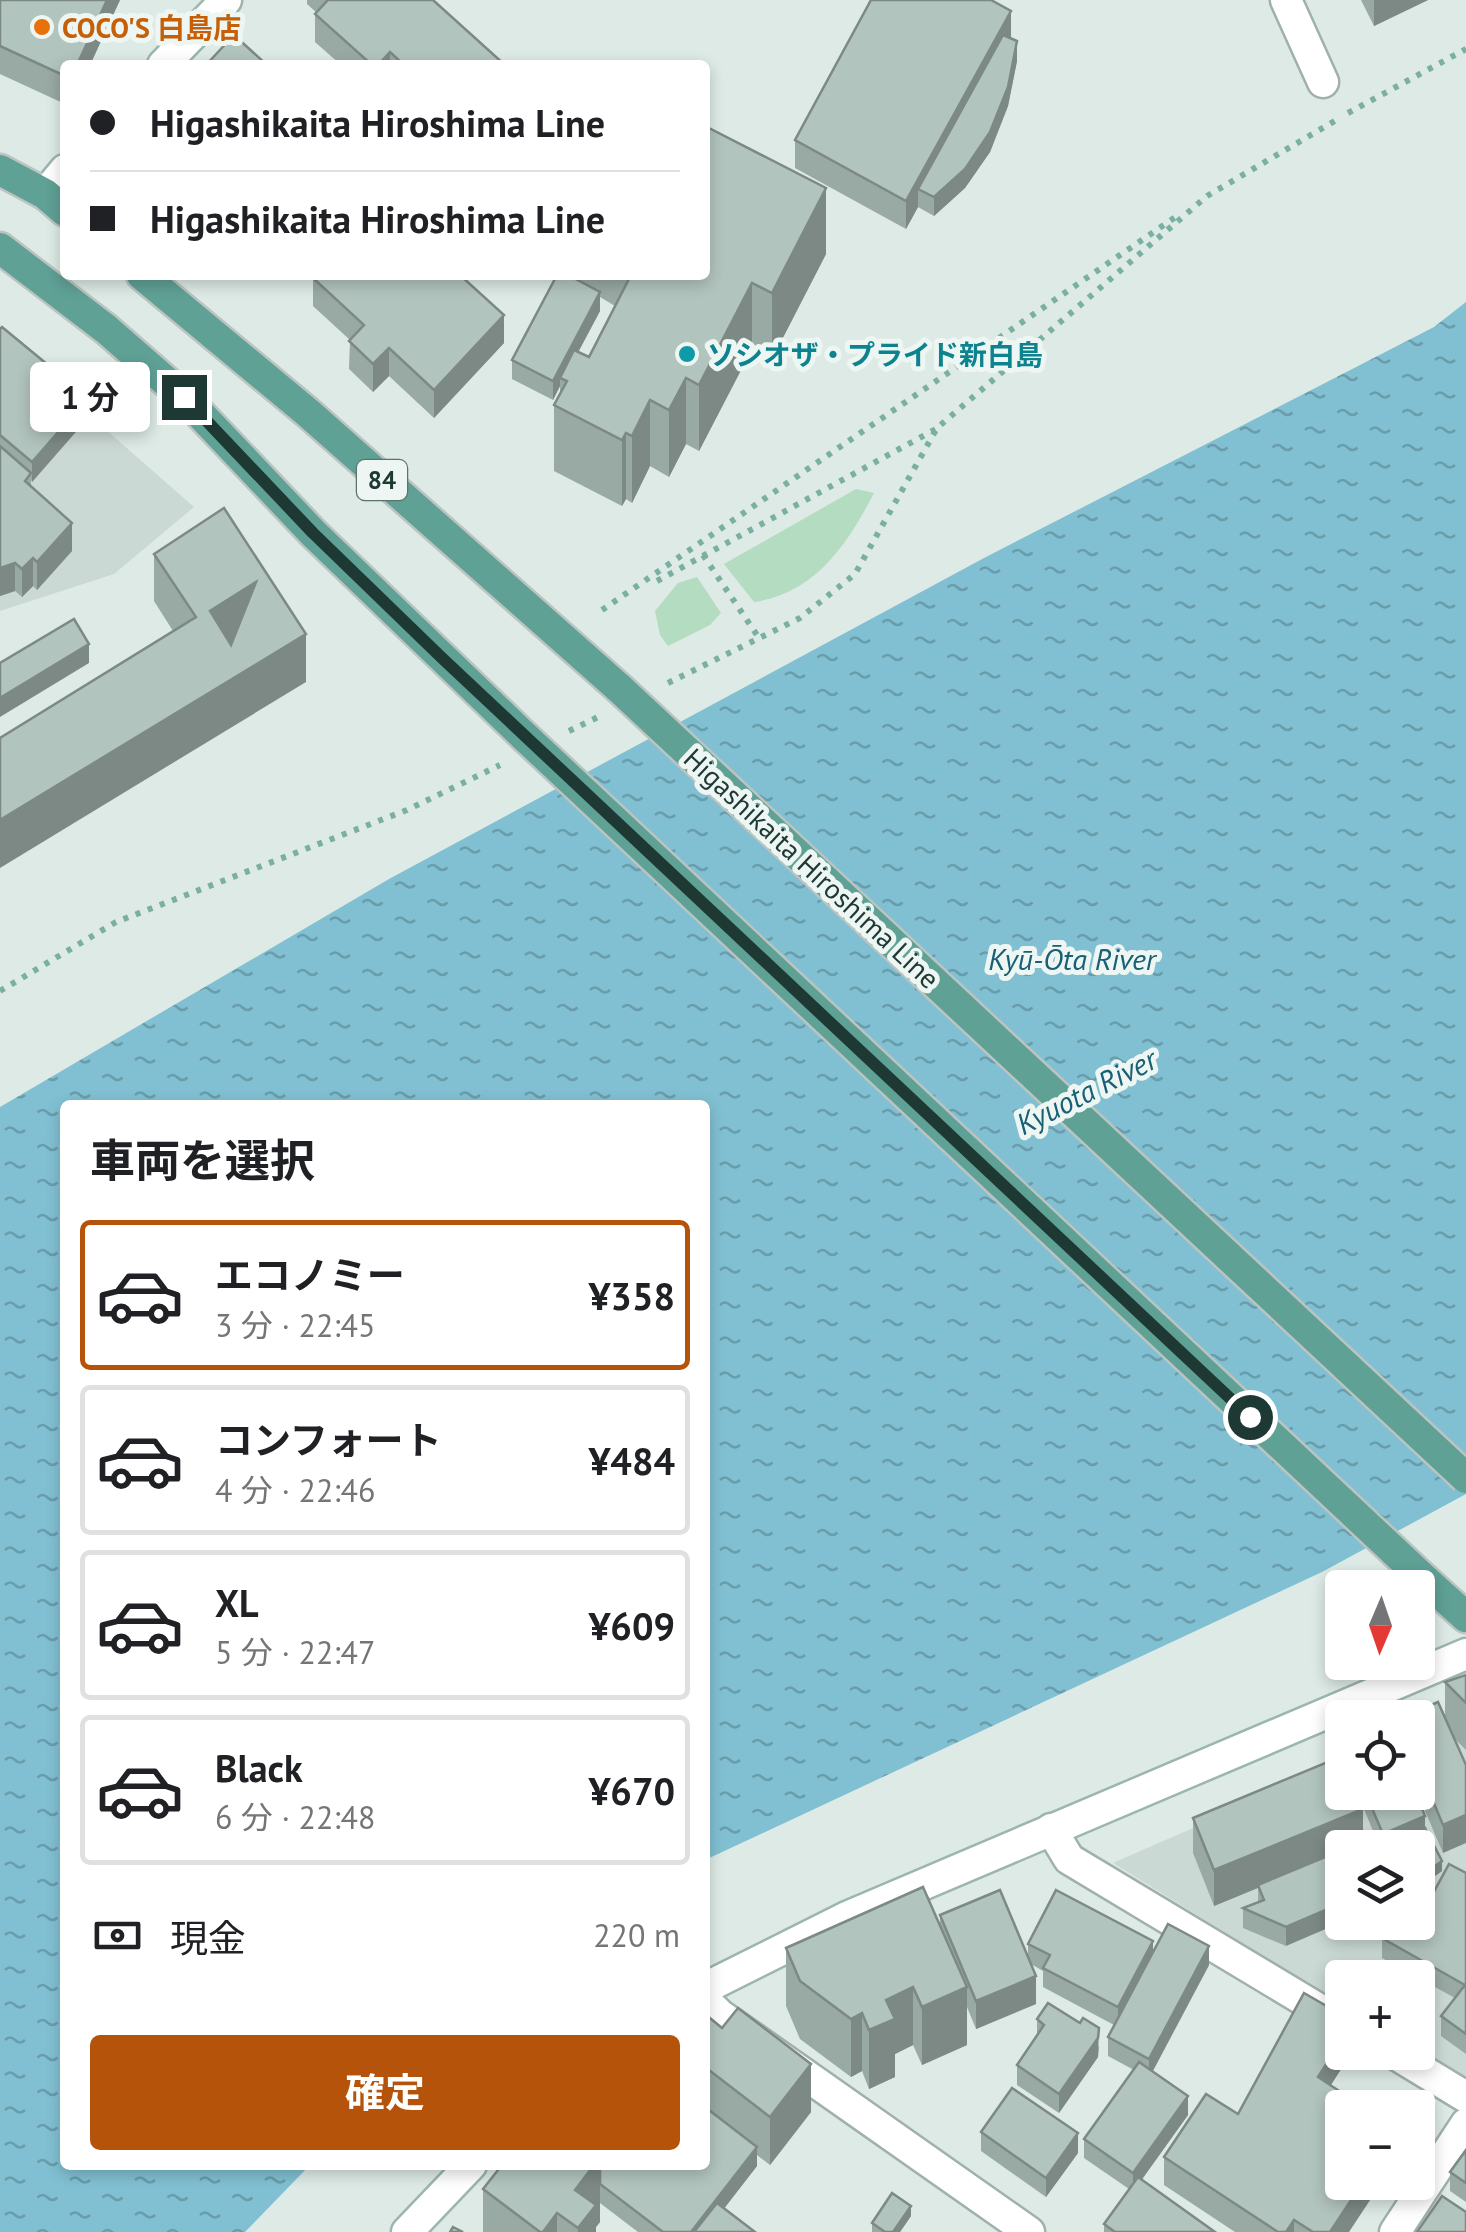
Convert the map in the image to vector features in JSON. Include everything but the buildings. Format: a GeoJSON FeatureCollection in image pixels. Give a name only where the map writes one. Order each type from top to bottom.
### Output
{"type":"FeatureCollection","features":[{"type":"Feature","properties":{"kind":"main road"},"geometry":{"type":"LineString","coordinates":[[0,170],[55,202]]}},
{"type":"Feature","properties":{"kind":"main road"},"geometry":{"type":"LineString","coordinates":[[0,248],[106,329],[184,397],[519,748],[1466,1616]]}},
{"type":"Feature","properties":{"kind":"main road","name":"Higashikaita Hiroshima Line"},"geometry":{"type":"LineString","coordinates":[[148,280],[307,412],[619,688],[1466,1478]]}},
{"type":"Feature","properties":{"kind":"street"},"geometry":{"type":"LineString","coordinates":[[169,60],[226,0]]}},
{"type":"Feature","properties":{"kind":"street"},"geometry":{"type":"LineString","coordinates":[[1286,0],[1324,82]]}},
{"type":"Feature","properties":{"kind":"street"},"geometry":{"type":"LineString","coordinates":[[710,1986],[849,1916],[1466,1654]]}},
{"type":"Feature","properties":{"kind":"street"},"geometry":{"type":"LineString","coordinates":[[1051,1829],[1069,1860],[1325,2013]]}},
{"type":"Feature","properties":{"kind":"street"},"geometry":{"type":"LineString","coordinates":[[710,2005],[1029,2232]]}},
{"type":"Feature","properties":{"kind":"street"},"geometry":{"type":"LineString","coordinates":[[1422,2070],[1466,2097]]}},
{"type":"Feature","properties":{"kind":"street"},"geometry":{"type":"LineString","coordinates":[[1395,2232],[1466,2124]]}},
{"type":"Feature","properties":{"kind":"street"},"geometry":{"type":"LineString","coordinates":[[407,2232],[466,2170]]}},
{"type":"Feature","properties":{"kind":"path"},"geometry":{"type":"LineString","coordinates":[[626,598],[1207,196],[1405,80],[1466,49]]}},
{"type":"Feature","properties":{"kind":"path"},"geometry":{"type":"LineString","coordinates":[[602,610],[937,428],[1207,196]]}},
{"type":"Feature","properties":{"kind":"path"},"geometry":{"type":"LineString","coordinates":[[653,690],[800,618],[855,574],[937,428]]}},
{"type":"Feature","properties":{"kind":"path"},"geometry":{"type":"LineString","coordinates":[[703,555],[759,638]]}},
{"type":"Feature","properties":{"kind":"path"},"geometry":{"type":"LineString","coordinates":[[566,733],[601,716]]}},
{"type":"Feature","properties":{"kind":"path"},"geometry":{"type":"LineString","coordinates":[[0,991],[116,922],[408,810],[519,748]]}},
{"type":"Feature","properties":{"kind":"shaded area"},"geometry":{"type":"Polygon","coordinates":[[[0,337],[194,507],[114,574],[0,611],[0,337]]]}},
{"type":"Feature","properties":{"kind":"shaded area"},"geometry":{"type":"Polygon","coordinates":[[[1466,1710],[1466,2082],[1435,2062],[1435,1960],[1325,1960],[1325,1994],[1113,1863],[1325,1770],[1325,1810],[1435,1810],[1435,1763],[1466,1710]]]}},
{"type":"Feature","properties":{"kind":"green space"},"geometry":{"type":"Polygon","coordinates":[[[856,489],[874,493],[853,530],[827,563],[795,588],[754,602],[724,564],[856,489]]]}},
{"type":"Feature","properties":{"kind":"green space"},"geometry":{"type":"Polygon","coordinates":[[[697,577],[721,613],[710,625],[668,646],[660,635],[655,611],[678,583],[697,577]]]}},
{"type":"Feature","properties":{"kind":"water","name":"Kyū-Ōta River"},"geometry":{"type":"Polygon","coordinates":[[[1466,302],[1466,1494],[1322,1572],[710,1858],[710,1100],[60,1100],[60,2170],[305,2170],[245,2232],[0,2232],[0,1107],[389,879],[984,558],[1434,327],[1466,302]]]}},
{"type":"Feature","properties":{"kind":"place","name":"COCO'S 白島店"},"geometry":{"type":"Point","coordinates":[42,27]}},
{"type":"Feature","properties":{"kind":"place","name":"ソシオザ・プライド新白島"},"geometry":{"type":"Point","coordinates":[687,354]}},
{"type":"Feature","properties":{"kind":"route"},"geometry":{"type":"LineString","coordinates":[[184,397],[313,533],[442,658],[1250,1417]]}},
{"type":"Feature","properties":{"kind":"water label","name":"Kyuota River"},"geometry":{"type":"Point","coordinates":[1086,1091]}}]}
